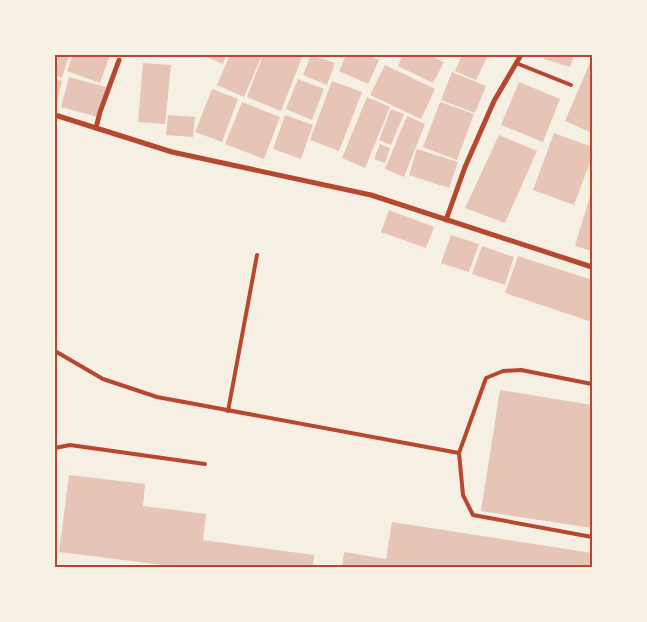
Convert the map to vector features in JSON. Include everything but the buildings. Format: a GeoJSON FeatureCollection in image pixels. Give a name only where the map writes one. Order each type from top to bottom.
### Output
{"type":"FeatureCollection","features":[{"type":"Feature","properties":{"kind":"street"},"geometry":{"type":"LineString","coordinates":[[446,220],[465,167],[494,101],[521,55]]}},
{"type":"Feature","properties":{"kind":"street"},"geometry":{"type":"LineString","coordinates":[[96,128],[119,60]]}},
{"type":"Feature","properties":{"kind":"street"},"geometry":{"type":"LineString","coordinates":[[55,115],[172,152],[370,195],[592,267]]}},
{"type":"Feature","properties":{"kind":"lane"},"geometry":{"type":"LineString","coordinates":[[516,63],[571,85]]}},
{"type":"Feature","properties":{"kind":"lane"},"geometry":{"type":"LineString","coordinates":[[228,411],[257,255]]}},
{"type":"Feature","properties":{"kind":"lane"},"geometry":{"type":"LineString","coordinates":[[55,351],[103,379],[157,397],[459,452]]}},
{"type":"Feature","properties":{"kind":"lane"},"geometry":{"type":"LineString","coordinates":[[592,384],[521,370],[503,371],[486,378],[459,452],[463,495],[473,515],[592,537]]}},
{"type":"Feature","properties":{"kind":"lane"},"geometry":{"type":"LineString","coordinates":[[55,448],[70,445],[205,464]]}}]}
